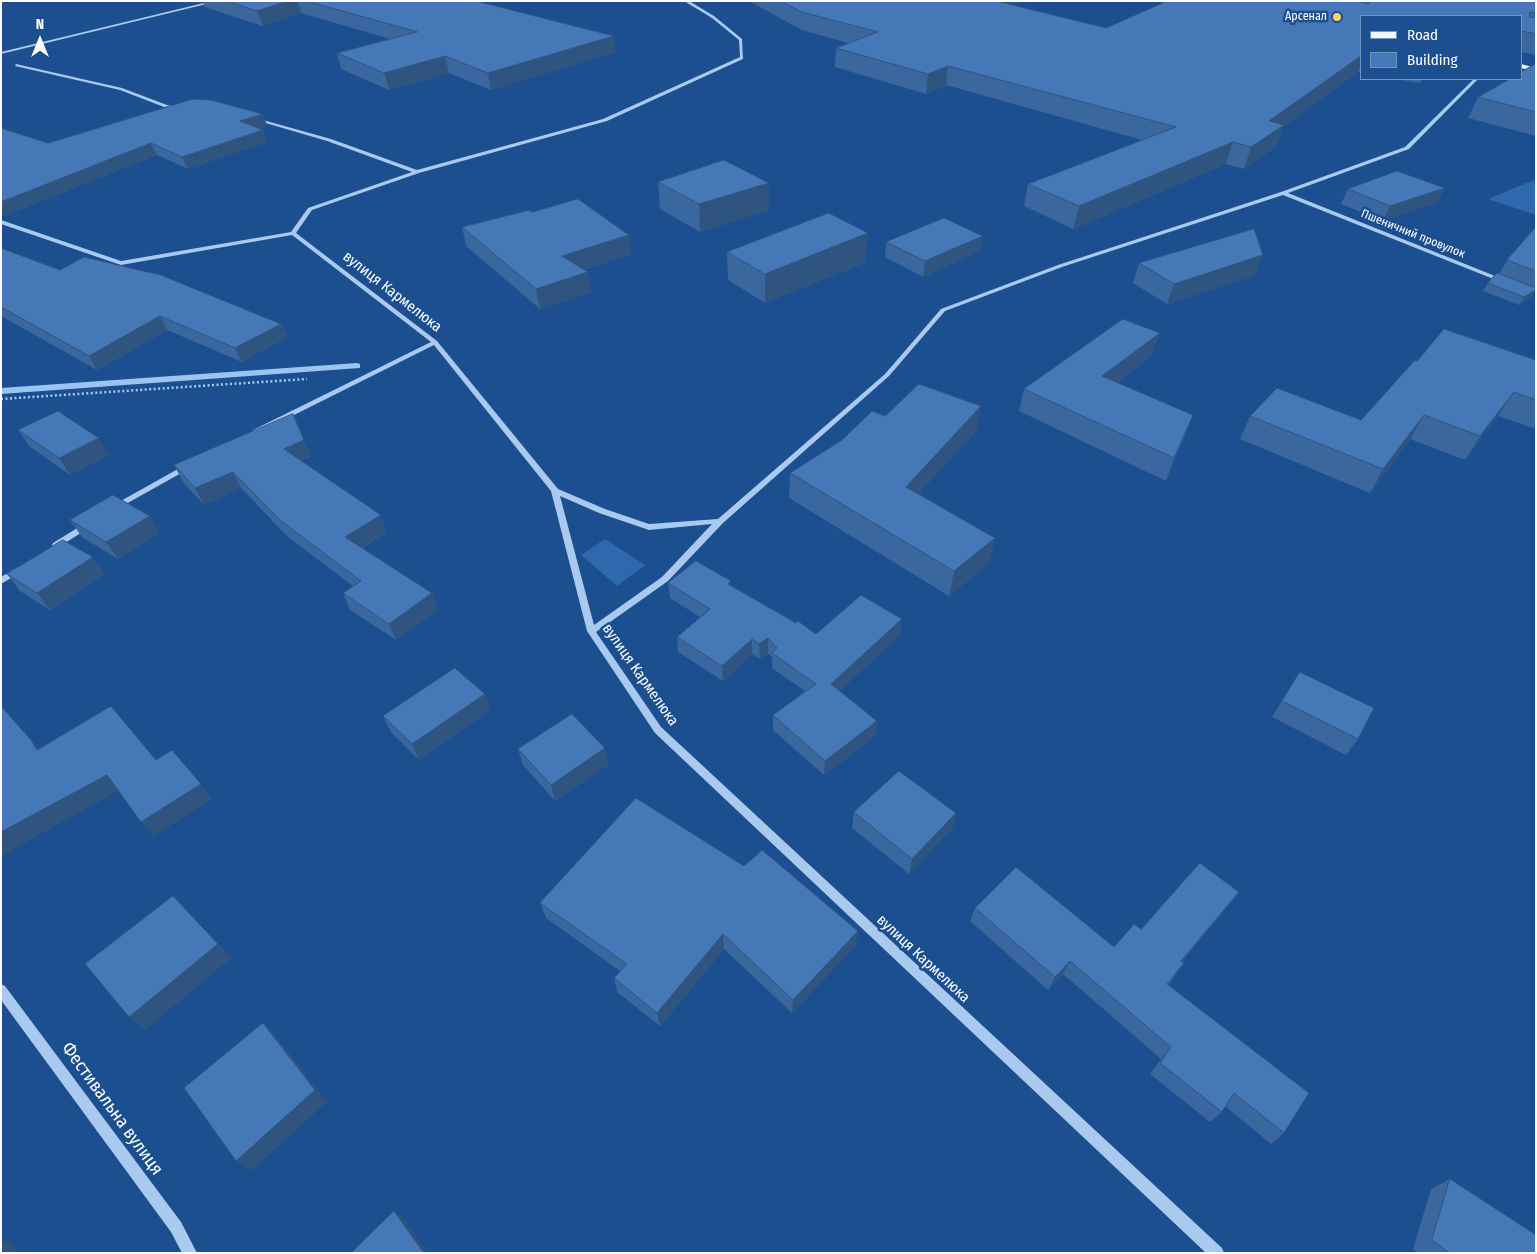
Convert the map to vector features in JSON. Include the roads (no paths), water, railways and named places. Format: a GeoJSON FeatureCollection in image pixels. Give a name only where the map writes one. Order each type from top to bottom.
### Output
{"type":"FeatureCollection","features":[{"type":"Feature","properties":{"kind":"main road"},"geometry":{"type":"LineString","coordinates":[[1522,66],[1536,70]]}},
{"type":"Feature","properties":{"kind":"street"},"geometry":{"type":"LineString","coordinates":[[1,54],[217,1]]}},
{"type":"Feature","properties":{"kind":"street"},"geometry":{"type":"LineString","coordinates":[[1,222],[121,263],[293,233],[310,209],[417,172],[604,120],[742,58],[741,40],[713,17],[686,1]]}},
{"type":"Feature","properties":{"kind":"street"},"geometry":{"type":"LineString","coordinates":[[16,65],[121,89],[166,106],[186,107]]}},
{"type":"Feature","properties":{"kind":"street"},"geometry":{"type":"LineString","coordinates":[[591,631],[665,579],[720,521],[887,375],[943,310],[1060,266],[1283,193],[1407,148],[1475,80]]}},
{"type":"Feature","properties":{"kind":"street"},"geometry":{"type":"LineString","coordinates":[[244,116],[329,140],[417,172]]}},
{"type":"Feature","properties":{"kind":"street","name":"Пшеничний провулок"},"geometry":{"type":"LineString","coordinates":[[1283,193],[1509,283]]}},
{"type":"Feature","properties":{"kind":"street","name":"вулиця Кармелюка"},"geometry":{"type":"LineString","coordinates":[[293,233],[434,342],[555,491],[591,631],[658,730],[1217,1253]]}},
{"type":"Feature","properties":{"kind":"street"},"geometry":{"type":"LineString","coordinates":[[251,434],[434,342]]}},
{"type":"Feature","properties":{"kind":"street"},"geometry":{"type":"LineString","coordinates":[[108,511],[192,465]]}},
{"type":"Feature","properties":{"kind":"street"},"geometry":{"type":"LineString","coordinates":[[555,491],[602,511],[649,527],[720,521]]}},
{"type":"Feature","properties":{"kind":"street"},"geometry":{"type":"LineString","coordinates":[[51,549],[92,522]]}},
{"type":"Feature","properties":{"kind":"street"},"geometry":{"type":"LineString","coordinates":[[1,581],[26,565]]}},
{"type":"Feature","properties":{"kind":"street","name":"Фестивальна вулиця"},"geometry":{"type":"LineString","coordinates":[[1,990],[176,1227],[190,1253]]}},
{"type":"Feature","properties":{"kind":"waterway"},"geometry":{"type":"LineString","coordinates":[[1,391],[357,366]]}},
{"type":"Feature","properties":{"kind":"place","name":"Арсенал"},"geometry":{"type":"Point","coordinates":[1337,17]}}]}
